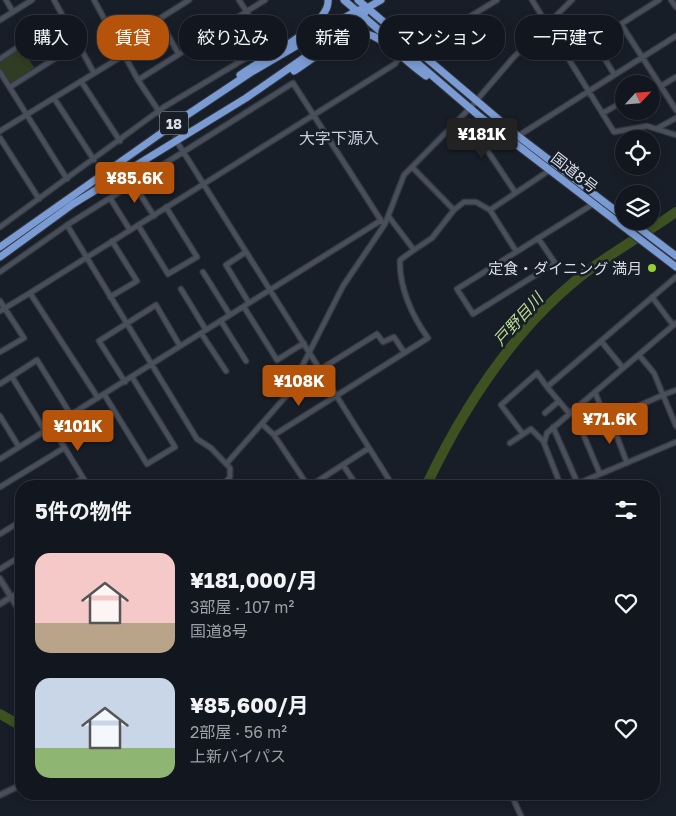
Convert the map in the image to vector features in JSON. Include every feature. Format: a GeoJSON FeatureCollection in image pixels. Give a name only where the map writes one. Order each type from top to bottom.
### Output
{"type":"FeatureCollection","features":[{"type":"Feature","properties":{"kind":"highway"},"geometry":{"type":"LineString","coordinates":[[184,117],[249,68],[316,25],[327,10],[328,0]]}},
{"type":"Feature","properties":{"kind":"highway"},"geometry":{"type":"LineString","coordinates":[[344,0],[361,15]]}},
{"type":"Feature","properties":{"kind":"highway","name":"国道8号"},"geometry":{"type":"LineString","coordinates":[[358,0],[379,18]]}},
{"type":"Feature","properties":{"kind":"highway"},"geometry":{"type":"LineString","coordinates":[[364,15],[367,8],[380,0]]}},
{"type":"Feature","properties":{"kind":"highway","name":"18"},"geometry":{"type":"LineString","coordinates":[[0,247],[184,117],[250,73],[356,10],[367,8]]}},
{"type":"Feature","properties":{"kind":"highway"},"geometry":{"type":"LineString","coordinates":[[369,23],[379,32]]}},
{"type":"Feature","properties":{"kind":"highway"},"geometry":{"type":"LineString","coordinates":[[246,98],[284,78],[343,39],[356,34],[373,36],[379,40]]}},
{"type":"Feature","properties":{"kind":"highway","name":"18"},"geometry":{"type":"LineString","coordinates":[[0,257],[73,204],[246,98],[301,60]]}},
{"type":"Feature","properties":{"kind":"highway","name":"国道8号"},"geometry":{"type":"LineString","coordinates":[[408,60],[424,75],[446,88],[676,267]]}},
{"type":"Feature","properties":{"kind":"highway","name":"国道8号"},"geometry":{"type":"LineString","coordinates":[[427,60],[518,136],[615,209]]}},
{"type":"Feature","properties":{"kind":"highway"},"geometry":{"type":"LineString","coordinates":[[642,230],[676,256]]}},
{"type":"Feature","properties":{"kind":"street"},"geometry":{"type":"LineString","coordinates":[[6,0],[13,12]]}},
{"type":"Feature","properties":{"kind":"street"},"geometry":{"type":"LineString","coordinates":[[0,20],[32,0]]}},
{"type":"Feature","properties":{"kind":"street"},"geometry":{"type":"LineString","coordinates":[[54,0],[62,15]]}},
{"type":"Feature","properties":{"kind":"street"},"geometry":{"type":"LineString","coordinates":[[94,0],[102,15]]}},
{"type":"Feature","properties":{"kind":"street"},"geometry":{"type":"LineString","coordinates":[[178,54],[159,19],[189,0]]}},
{"type":"Feature","properties":{"kind":"street"},"geometry":{"type":"LineString","coordinates":[[0,227],[186,92],[268,45],[239,0]]}},
{"type":"Feature","properties":{"kind":"street"},"geometry":{"type":"LineString","coordinates":[[138,80],[265,0]]}},
{"type":"Feature","properties":{"kind":"street"},"geometry":{"type":"LineString","coordinates":[[472,15],[497,0]]}},
{"type":"Feature","properties":{"kind":"street"},"geometry":{"type":"LineString","coordinates":[[532,0],[541,15]]}},
{"type":"Feature","properties":{"kind":"street"},"geometry":{"type":"LineString","coordinates":[[556,15],[572,0]]}},
{"type":"Feature","properties":{"kind":"street"},"geometry":{"type":"LineString","coordinates":[[659,0],[621,24],[676,110]]}},
{"type":"Feature","properties":{"kind":"street"},"geometry":{"type":"LineString","coordinates":[[671,0],[676,7]]}},
{"type":"Feature","properties":{"kind":"street"},"geometry":{"type":"LineString","coordinates":[[518,136],[676,36]]}},
{"type":"Feature","properties":{"kind":"street"},"geometry":{"type":"LineString","coordinates":[[0,59],[15,49]]}},
{"type":"Feature","properties":{"kind":"street"},"geometry":{"type":"LineString","coordinates":[[226,463],[288,394],[343,286],[389,217],[400,182],[515,59]]}},
{"type":"Feature","properties":{"kind":"street"},"geometry":{"type":"LineString","coordinates":[[10,87],[53,60]]}},
{"type":"Feature","properties":{"kind":"street"},"geometry":{"type":"LineString","coordinates":[[87,60],[94,73]]}},
{"type":"Feature","properties":{"kind":"street"},"geometry":{"type":"LineString","coordinates":[[0,131],[116,60]]}},
{"type":"Feature","properties":{"kind":"street"},"geometry":{"type":"LineString","coordinates":[[127,60],[164,119]]}},
{"type":"Feature","properties":{"kind":"street"},"geometry":{"type":"LineString","coordinates":[[2,310],[395,64],[398,60]]}},
{"type":"Feature","properties":{"kind":"street"},"geometry":{"type":"LineString","coordinates":[[569,60],[614,132],[618,133],[647,126],[676,135]]}},
{"type":"Feature","properties":{"kind":"street"},"geometry":{"type":"LineString","coordinates":[[605,60],[614,74]]}},
{"type":"Feature","properties":{"kind":"street"},"geometry":{"type":"LineString","coordinates":[[0,72],[67,179]]}},
{"type":"Feature","properties":{"kind":"street"},"geometry":{"type":"LineString","coordinates":[[661,86],[676,76]]}},
{"type":"Feature","properties":{"kind":"street"},"geometry":{"type":"LineString","coordinates":[[81,81],[120,141]]}},
{"type":"Feature","properties":{"kind":"street"},"geometry":{"type":"LineString","coordinates":[[0,272],[67,225],[292,82],[380,221],[385,224]]}},
{"type":"Feature","properties":{"kind":"street"},"geometry":{"type":"LineString","coordinates":[[54,98],[94,160]]}},
{"type":"Feature","properties":{"kind":"street"},"geometry":{"type":"LineString","coordinates":[[603,114],[615,107]]}},
{"type":"Feature","properties":{"kind":"street"},"geometry":{"type":"LineString","coordinates":[[658,128],[676,118]]}},
{"type":"Feature","properties":{"kind":"street"},"geometry":{"type":"LineString","coordinates":[[459,119],[485,147],[515,192]]}},
{"type":"Feature","properties":{"kind":"street"},"geometry":{"type":"LineString","coordinates":[[0,138],[39,199]]}},
{"type":"Feature","properties":{"kind":"street"},"geometry":{"type":"LineString","coordinates":[[179,145],[390,480]]}},
{"type":"Feature","properties":{"kind":"street"},"geometry":{"type":"LineString","coordinates":[[412,167],[454,210]]}},
{"type":"Feature","properties":{"kind":"street"},"geometry":{"type":"LineString","coordinates":[[490,210],[550,170]]}},
{"type":"Feature","properties":{"kind":"street"},"geometry":{"type":"LineString","coordinates":[[133,183],[154,216]]}},
{"type":"Feature","properties":{"kind":"street"},"geometry":{"type":"LineString","coordinates":[[110,198],[130,230]]}},
{"type":"Feature","properties":{"kind":"street"},"geometry":{"type":"LineString","coordinates":[[274,434],[428,338],[410,309],[399,268],[400,260],[432,238],[454,210],[467,200],[481,204],[490,210],[516,251]]}},
{"type":"Feature","properties":{"kind":"street"},"geometry":{"type":"LineString","coordinates":[[538,238],[555,263],[473,314],[457,289],[516,251],[593,204]]}},
{"type":"Feature","properties":{"kind":"street"},"geometry":{"type":"LineString","coordinates":[[138,225],[168,274],[197,257],[166,208]]}},
{"type":"Feature","properties":{"kind":"street"},"geometry":{"type":"LineString","coordinates":[[389,217],[414,250]]}},
{"type":"Feature","properties":{"kind":"street"},"geometry":{"type":"LineString","coordinates":[[0,450],[2,458],[380,221]]}},
{"type":"Feature","properties":{"kind":"street"},"geometry":{"type":"LineString","coordinates":[[67,225],[197,439],[211,448],[226,463],[231,473],[226,480]]}},
{"type":"Feature","properties":{"kind":"street"},"geometry":{"type":"LineString","coordinates":[[110,297],[137,281],[112,241]]}},
{"type":"Feature","properties":{"kind":"street"},"geometry":{"type":"LineString","coordinates":[[246,252],[226,265],[249,303]]}},
{"type":"Feature","properties":{"kind":"street"},"geometry":{"type":"LineString","coordinates":[[203,272],[230,315]]}},
{"type":"Feature","properties":{"kind":"street"},"geometry":{"type":"LineString","coordinates":[[548,387],[676,277]]}},
{"type":"Feature","properties":{"kind":"street"},"geometry":{"type":"LineString","coordinates":[[181,289],[206,330]]}},
{"type":"Feature","properties":{"kind":"street"},"geometry":{"type":"LineString","coordinates":[[30,293],[98,398]]}},
{"type":"Feature","properties":{"kind":"street"},"geometry":{"type":"LineString","coordinates":[[544,442],[547,433],[552,427],[675,324],[652,297]]}},
{"type":"Feature","properties":{"kind":"street"},"geometry":{"type":"LineString","coordinates":[[0,301],[2,310],[24,338],[0,352]]}},
{"type":"Feature","properties":{"kind":"street"},"geometry":{"type":"LineString","coordinates":[[125,382],[99,341],[156,305],[180,346]]}},
{"type":"Feature","properties":{"kind":"street"},"geometry":{"type":"LineString","coordinates":[[244,306],[277,360],[304,343]]}},
{"type":"Feature","properties":{"kind":"street"},"geometry":{"type":"LineString","coordinates":[[220,321],[246,361]]}},
{"type":"Feature","properties":{"kind":"street"},"geometry":{"type":"LineString","coordinates":[[201,333],[226,372]]}},
{"type":"Feature","properties":{"kind":"street"},"geometry":{"type":"LineString","coordinates":[[321,369],[377,334],[383,342],[394,337],[404,352]]}},
{"type":"Feature","properties":{"kind":"street"},"geometry":{"type":"LineString","coordinates":[[601,341],[623,368]]}},
{"type":"Feature","properties":{"kind":"street"},"geometry":{"type":"LineString","coordinates":[[639,355],[654,373],[676,426]]}},
{"type":"Feature","properties":{"kind":"street"},"geometry":{"type":"LineString","coordinates":[[0,384],[37,360],[71,415]]}},
{"type":"Feature","properties":{"kind":"street"},"geometry":{"type":"LineString","coordinates":[[523,434],[501,405],[537,373],[559,401],[571,412],[600,474]]}},
{"type":"Feature","properties":{"kind":"street"},"geometry":{"type":"LineString","coordinates":[[12,377],[45,431]]}},
{"type":"Feature","properties":{"kind":"street"},"geometry":{"type":"LineString","coordinates":[[104,394],[147,464],[175,447],[132,377]]}},
{"type":"Feature","properties":{"kind":"street"},"geometry":{"type":"LineString","coordinates":[[606,420],[676,390]]}},
{"type":"Feature","properties":{"kind":"street"},"geometry":{"type":"LineString","coordinates":[[594,392],[606,420],[616,434],[627,463]]}},
{"type":"Feature","properties":{"kind":"street"},"geometry":{"type":"LineString","coordinates":[[545,414],[559,401]]}},
{"type":"Feature","properties":{"kind":"street"},"geometry":{"type":"LineString","coordinates":[[0,416],[19,447]]}},
{"type":"Feature","properties":{"kind":"street"},"geometry":{"type":"LineString","coordinates":[[262,424],[274,434],[305,480]]}},
{"type":"Feature","properties":{"kind":"street"},"geometry":{"type":"LineString","coordinates":[[52,427],[83,478],[80,480]]}},
{"type":"Feature","properties":{"kind":"street"},"geometry":{"type":"LineString","coordinates":[[552,427],[576,480]]}},
{"type":"Feature","properties":{"kind":"street"},"geometry":{"type":"LineString","coordinates":[[510,443],[531,429],[544,442],[559,480]]}},
{"type":"Feature","properties":{"kind":"street"},"geometry":{"type":"LineString","coordinates":[[587,480],[676,442]]}},
{"type":"Feature","properties":{"kind":"street"},"geometry":{"type":"LineString","coordinates":[[0,487],[64,448]]}},
{"type":"Feature","properties":{"kind":"street"},"geometry":{"type":"LineString","coordinates":[[319,480],[369,448]]}},
{"type":"Feature","properties":{"kind":"street"},"geometry":{"type":"LineString","coordinates":[[344,464],[353,480]]}},
{"type":"Feature","properties":{"kind":"street"},"geometry":{"type":"LineString","coordinates":[[0,534],[15,525]]}},
{"type":"Feature","properties":{"kind":"street"},"geometry":{"type":"LineString","coordinates":[[0,569],[15,560]]}},
{"type":"Feature","properties":{"kind":"street"},"geometry":{"type":"LineString","coordinates":[[0,579],[15,604]]}},
{"type":"Feature","properties":{"kind":"street"},"geometry":{"type":"LineString","coordinates":[[0,604],[15,595]]}},
{"type":"Feature","properties":{"kind":"street"},"geometry":{"type":"LineString","coordinates":[[0,796],[15,788]]}},
{"type":"Feature","properties":{"kind":"street"},"geometry":{"type":"LineString","coordinates":[[514,800],[521,816]]}},
{"type":"Feature","properties":{"kind":"green space"},"geometry":{"type":"Polygon","coordinates":[[[15,51],[15,60],[29,60],[35,69],[12,83],[0,68],[0,61],[15,51]]]}},
{"type":"Feature","properties":{"kind":"waterway","name":"戸野目川"},"geometry":{"type":"LineString","coordinates":[[429,480],[441,455],[476,395],[496,366],[541,312],[593,267],[676,212]]}},
{"type":"Feature","properties":{"kind":"waterway","name":"戸野目川"},"geometry":{"type":"LineString","coordinates":[[0,714],[15,723]]}},
{"type":"Feature","properties":{"kind":"tunnel"},"geometry":{"type":"LineString","coordinates":[[164,119],[177,141]]}},
{"type":"Feature","properties":{"kind":"place","name":"定食・ダイニング 満月"},"geometry":{"type":"Point","coordinates":[652,268]}},
{"type":"Feature","properties":{"kind":"district","name":"大字下源入"},"geometry":{"type":"Point","coordinates":[339,138]}}]}
